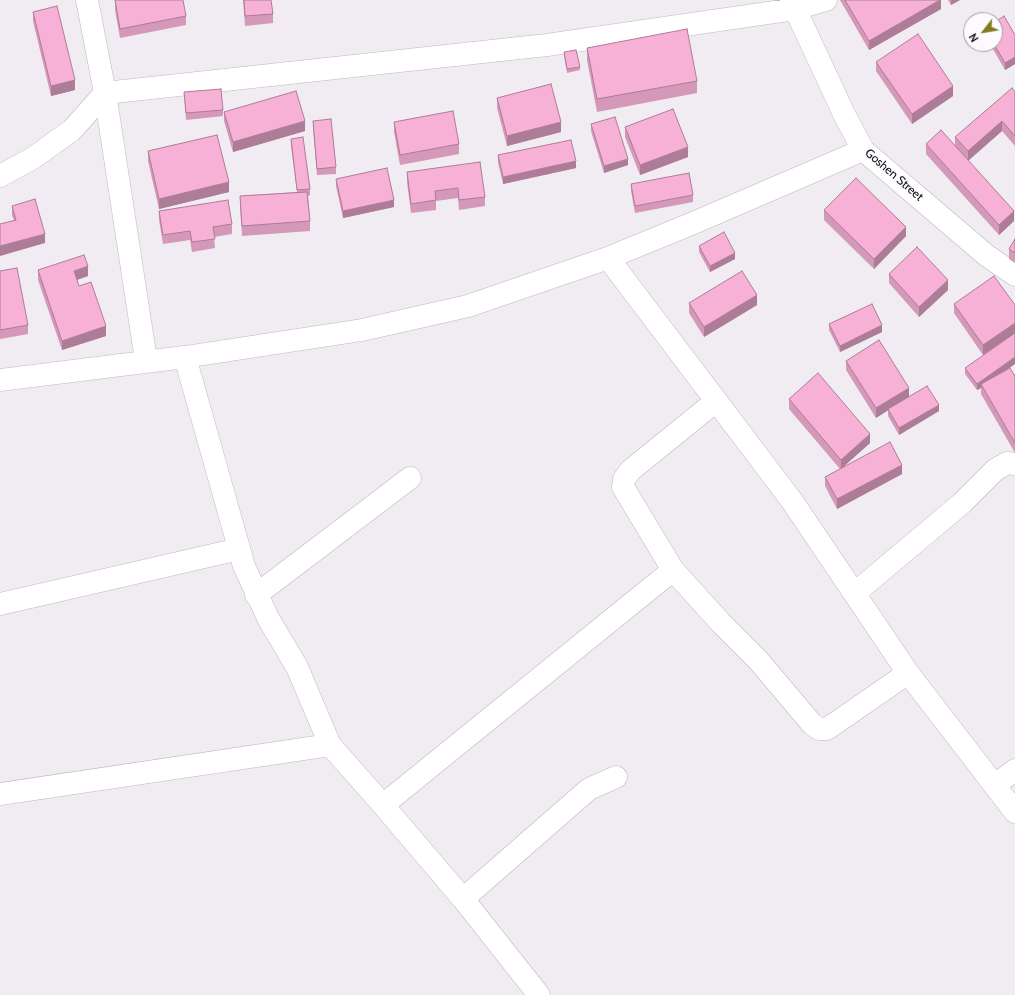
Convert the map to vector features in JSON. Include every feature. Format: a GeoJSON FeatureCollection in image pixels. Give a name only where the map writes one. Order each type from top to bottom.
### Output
{"type":"FeatureCollection","features":[{"type":"Feature","properties":{"kind":"street"},"geometry":{"type":"LineString","coordinates":[[87,0],[105,93],[146,360]]}},
{"type":"Feature","properties":{"kind":"street"},"geometry":{"type":"LineString","coordinates":[[0,176],[33,158],[72,130],[105,93],[546,45],[793,4],[826,0]]}},
{"type":"Feature","properties":{"kind":"street","name":"Goshen Street"},"geometry":{"type":"LineString","coordinates":[[793,4],[844,114],[863,150],[986,255],[1015,275]]}},
{"type":"Feature","properties":{"kind":"street"},"geometry":{"type":"LineString","coordinates":[[0,380],[146,360],[185,357],[362,330],[468,306],[608,258],[863,150]]}},
{"type":"Feature","properties":{"kind":"street"},"geometry":{"type":"LineString","coordinates":[[608,258],[792,501],[856,593],[908,673],[1015,812]]}},
{"type":"Feature","properties":{"kind":"street"},"geometry":{"type":"LineString","coordinates":[[185,357],[244,566],[256,595],[296,667],[330,745],[384,804],[463,899],[539,995]]}},
{"type":"Feature","properties":{"kind":"street"},"geometry":{"type":"LineString","coordinates":[[716,401],[631,470],[624,479],[623,487],[673,570],[721,623],[758,660],[812,724],[819,729],[827,729],[908,673]]}},
{"type":"Feature","properties":{"kind":"street"},"geometry":{"type":"LineString","coordinates":[[856,593],[962,503],[995,470],[1007,463],[1015,464]]}},
{"type":"Feature","properties":{"kind":"street"},"geometry":{"type":"LineString","coordinates":[[256,595],[410,478]]}},
{"type":"Feature","properties":{"kind":"street"},"geometry":{"type":"LineString","coordinates":[[0,604],[239,549]]}},
{"type":"Feature","properties":{"kind":"street"},"geometry":{"type":"LineString","coordinates":[[384,804],[673,570]]}},
{"type":"Feature","properties":{"kind":"street"},"geometry":{"type":"LineString","coordinates":[[0,794],[330,745]]}},
{"type":"Feature","properties":{"kind":"street"},"geometry":{"type":"LineString","coordinates":[[995,785],[1015,770]]}},
{"type":"Feature","properties":{"kind":"street"},"geometry":{"type":"LineString","coordinates":[[463,899],[590,789],[616,777]]}},
{"type":"Feature","properties":{"kind":"building"},"geometry":{"type":"Polygon","coordinates":[[[115,0],[183,0],[186,16],[120,29],[115,0]]]}},
{"type":"Feature","properties":{"kind":"building"},"geometry":{"type":"Polygon","coordinates":[[[244,0],[271,0],[273,14],[245,16],[244,0]]]}},
{"type":"Feature","properties":{"kind":"building"},"geometry":{"type":"Polygon","coordinates":[[[845,0],[940,0],[869,41],[845,0]]]}},
{"type":"Feature","properties":{"kind":"building"},"geometry":{"type":"Polygon","coordinates":[[[57,6],[75,80],[51,86],[33,12],[57,6]]]}},
{"type":"Feature","properties":{"kind":"building"},"geometry":{"type":"Polygon","coordinates":[[[1004,16],[1015,35],[1015,57],[1005,63],[999,52],[1003,52],[1004,16]]]}},
{"type":"Feature","properties":{"kind":"building"},"geometry":{"type":"Polygon","coordinates":[[[687,29],[697,81],[597,99],[587,48],[687,29]]]}},
{"type":"Feature","properties":{"kind":"building"},"geometry":{"type":"Polygon","coordinates":[[[918,34],[953,86],[912,114],[876,62],[918,34]]]}},
{"type":"Feature","properties":{"kind":"building"},"geometry":{"type":"Polygon","coordinates":[[[576,50],[580,67],[567,69],[564,52],[576,50]]]}},
{"type":"Feature","properties":{"kind":"building"},"geometry":{"type":"Polygon","coordinates":[[[551,84],[561,122],[507,136],[497,98],[551,84]]]}},
{"type":"Feature","properties":{"kind":"building"},"geometry":{"type":"Polygon","coordinates":[[[1012,88],[1015,92],[1015,136],[1002,121],[968,151],[955,137],[1012,88]]]}},
{"type":"Feature","properties":{"kind":"building"},"geometry":{"type":"Polygon","coordinates":[[[221,89],[223,110],[186,113],[184,92],[221,89]]]}},
{"type":"Feature","properties":{"kind":"building"},"geometry":{"type":"Polygon","coordinates":[[[296,91],[305,121],[233,142],[224,112],[296,91]]]}},
{"type":"Feature","properties":{"kind":"building"},"geometry":{"type":"Polygon","coordinates":[[[673,109],[688,147],[640,165],[625,127],[673,109]]]}},
{"type":"Feature","properties":{"kind":"building"},"geometry":{"type":"Polygon","coordinates":[[[453,111],[459,144],[400,155],[394,122],[453,111]]]}},
{"type":"Feature","properties":{"kind":"building"},"geometry":{"type":"Polygon","coordinates":[[[615,117],[628,159],[604,166],[591,124],[615,117]]]}},
{"type":"Feature","properties":{"kind":"building"},"geometry":{"type":"Polygon","coordinates":[[[331,119],[336,167],[317,169],[313,121],[331,119]]]}},
{"type":"Feature","properties":{"kind":"building"},"geometry":{"type":"Polygon","coordinates":[[[941,130],[1014,211],[999,225],[926,144],[941,130]]]}},
{"type":"Feature","properties":{"kind":"building"},"geometry":{"type":"Polygon","coordinates":[[[217,135],[229,182],[159,199],[148,151],[217,135]]]}},
{"type":"Feature","properties":{"kind":"building"},"geometry":{"type":"Polygon","coordinates":[[[303,137],[310,189],[297,190],[291,139],[303,137]]]}},
{"type":"Feature","properties":{"kind":"building"},"geometry":{"type":"Polygon","coordinates":[[[571,140],[576,161],[503,177],[498,155],[571,140]]]}},
{"type":"Feature","properties":{"kind":"building"},"geometry":{"type":"Polygon","coordinates":[[[480,162],[485,197],[459,200],[458,188],[435,191],[436,200],[411,204],[407,172],[480,162]]]}},
{"type":"Feature","properties":{"kind":"building"},"geometry":{"type":"Polygon","coordinates":[[[387,168],[394,200],[343,211],[336,179],[387,168]]]}},
{"type":"Feature","properties":{"kind":"building"},"geometry":{"type":"Polygon","coordinates":[[[689,173],[693,195],[635,206],[631,184],[689,173]]]}},
{"type":"Feature","properties":{"kind":"building"},"geometry":{"type":"Polygon","coordinates":[[[856,178],[906,227],[874,259],[824,210],[856,178]]]}},
{"type":"Feature","properties":{"kind":"building"},"geometry":{"type":"Polygon","coordinates":[[[307,192],[310,221],[242,226],[240,196],[307,192]]]}},
{"type":"Feature","properties":{"kind":"building"},"geometry":{"type":"Polygon","coordinates":[[[35,199],[45,234],[0,246],[0,224],[16,220],[12,206],[35,199]]]}},
{"type":"Feature","properties":{"kind":"building"},"geometry":{"type":"Polygon","coordinates":[[[228,200],[232,224],[213,227],[215,239],[192,242],[190,231],[163,235],[159,211],[228,200]]]}},
{"type":"Feature","properties":{"kind":"building"},"geometry":{"type":"Polygon","coordinates":[[[724,232],[735,253],[710,266],[699,246],[724,232]]]}},
{"type":"Feature","properties":{"kind":"building"},"geometry":{"type":"Polygon","coordinates":[[[1015,239],[1015,253],[1009,249],[1015,239]]]}},
{"type":"Feature","properties":{"kind":"building"},"geometry":{"type":"Polygon","coordinates":[[[917,247],[948,280],[919,307],[889,274],[917,247]]]}},
{"type":"Feature","properties":{"kind":"building"},"geometry":{"type":"Polygon","coordinates":[[[84,255],[88,266],[74,271],[79,286],[91,282],[106,326],[62,341],[38,270],[84,255]]]}},
{"type":"Feature","properties":{"kind":"building"},"geometry":{"type":"Polygon","coordinates":[[[17,268],[28,325],[0,330],[0,271],[17,268]]]}},
{"type":"Feature","properties":{"kind":"building"},"geometry":{"type":"Polygon","coordinates":[[[742,271],[757,295],[704,327],[689,303],[742,271]]]}},
{"type":"Feature","properties":{"kind":"building"},"geometry":{"type":"Polygon","coordinates":[[[994,276],[1015,305],[1015,323],[983,345],[954,304],[994,276]]]}},
{"type":"Feature","properties":{"kind":"building"},"geometry":{"type":"Polygon","coordinates":[[[872,304],[882,325],[840,346],[829,324],[872,304]]]}},
{"type":"Feature","properties":{"kind":"building"},"geometry":{"type":"Polygon","coordinates":[[[1015,333],[1015,357],[977,384],[965,368],[1015,333]]]}},
{"type":"Feature","properties":{"kind":"building"},"geometry":{"type":"Polygon","coordinates":[[[879,340],[909,388],[876,408],[846,361],[879,340]]]}},
{"type":"Feature","properties":{"kind":"building"},"geometry":{"type":"Polygon","coordinates":[[[1010,368],[1014,375],[1015,374],[1015,443],[981,384],[1010,368]]]}},
{"type":"Feature","properties":{"kind":"building"},"geometry":{"type":"Polygon","coordinates":[[[818,373],[870,434],[841,460],[789,399],[818,373]]]}},
{"type":"Feature","properties":{"kind":"building"},"geometry":{"type":"Polygon","coordinates":[[[927,386],[939,405],[899,428],[888,409],[927,386]]]}},
{"type":"Feature","properties":{"kind":"building"},"geometry":{"type":"Polygon","coordinates":[[[890,442],[902,465],[837,499],[825,477],[890,442]]]}}]}
